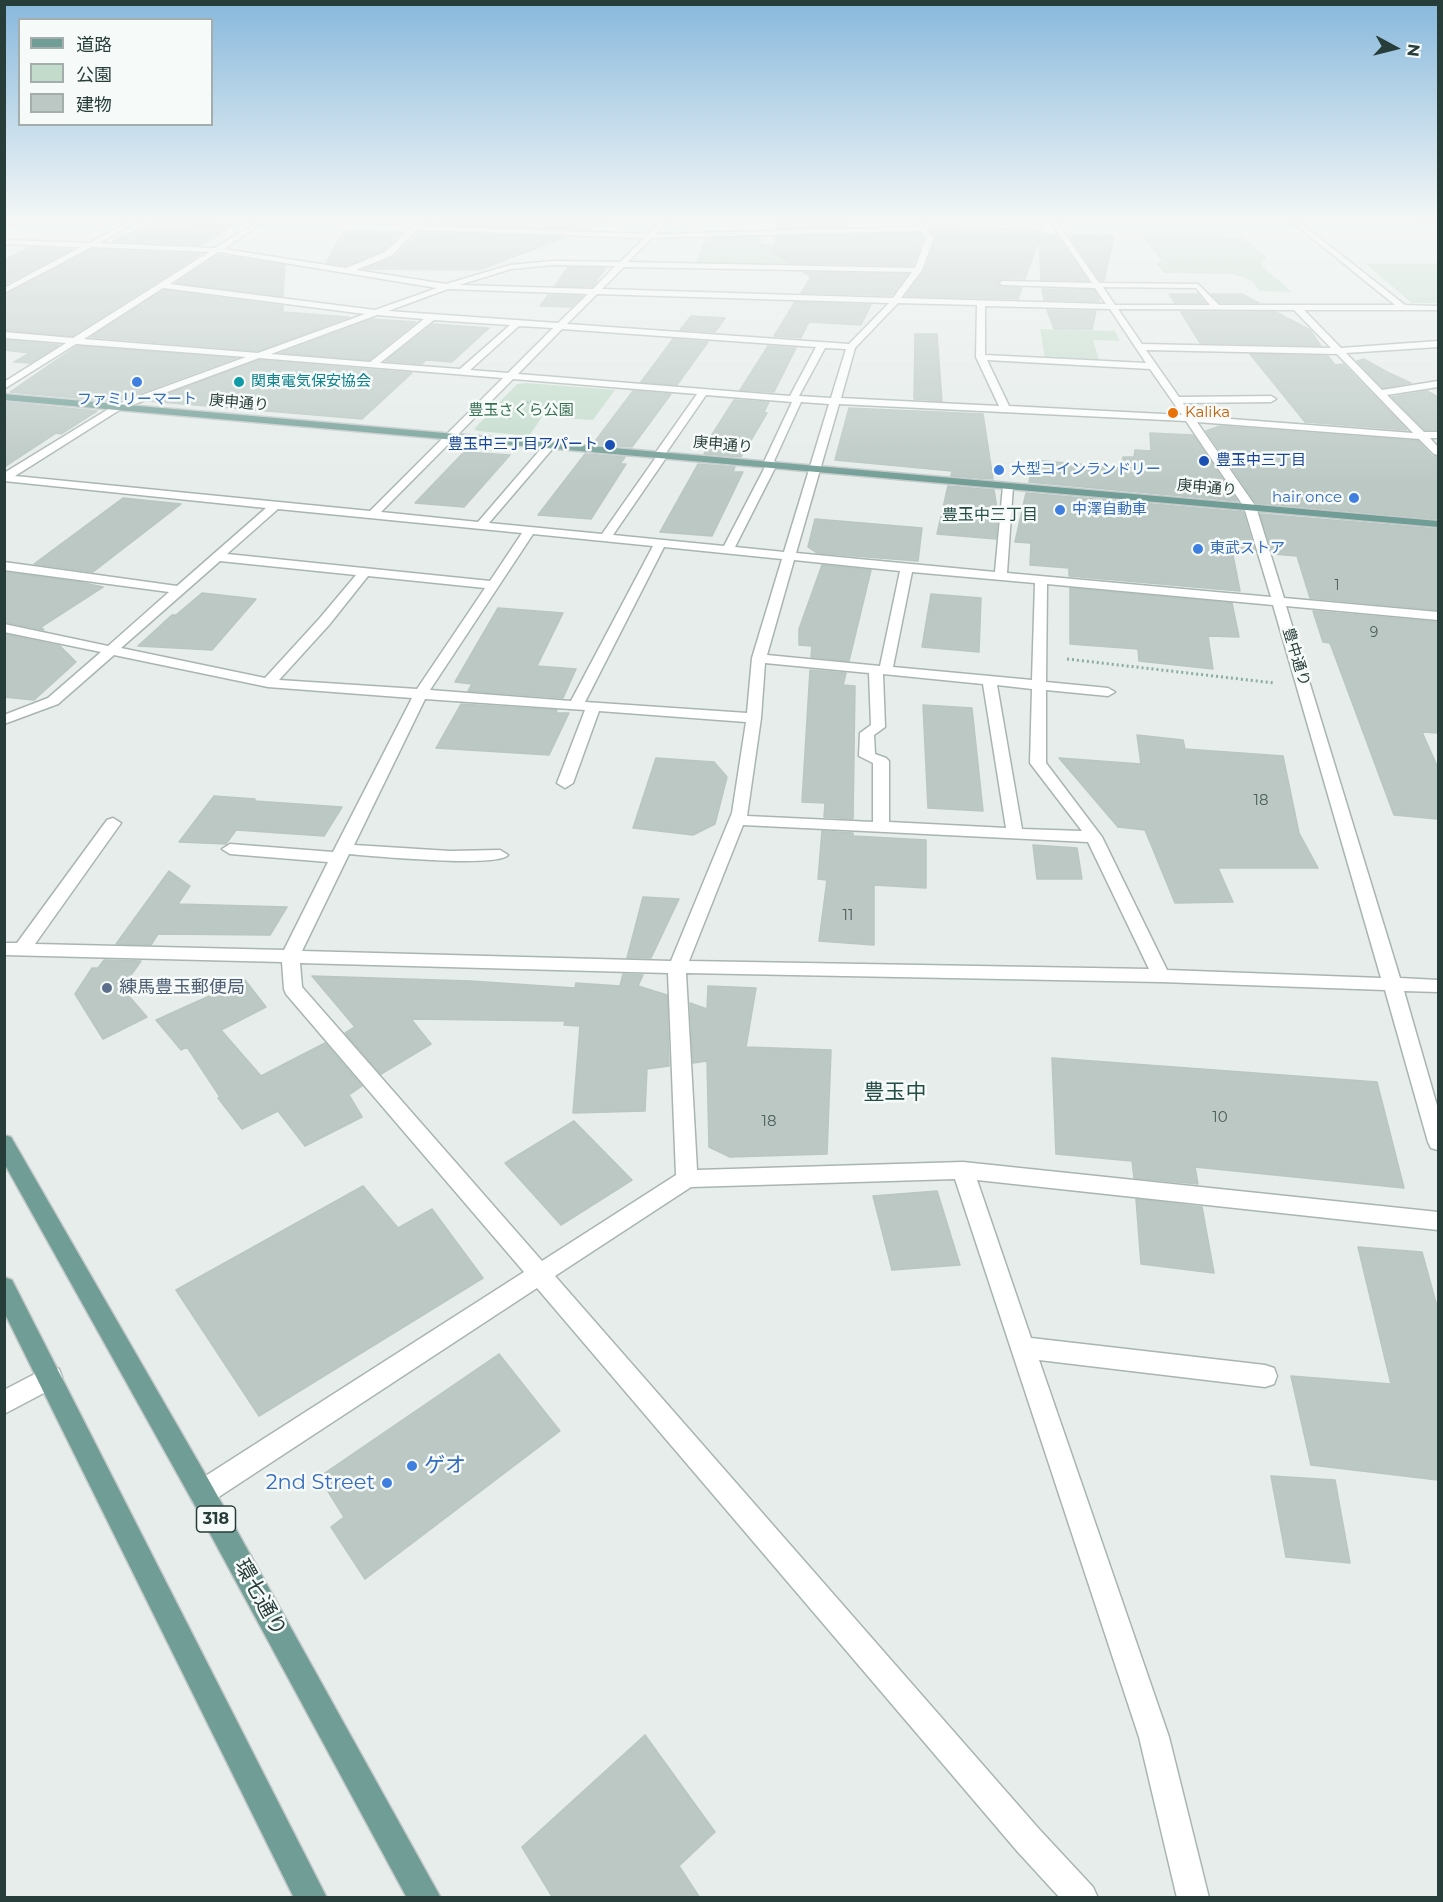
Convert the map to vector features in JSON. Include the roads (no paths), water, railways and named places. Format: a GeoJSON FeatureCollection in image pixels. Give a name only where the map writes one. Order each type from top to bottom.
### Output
{"type":"FeatureCollection","features":[{"type":"Feature","properties":{"kind":"main road","name":"庚申通り"},"geometry":{"type":"LineString","coordinates":[[4,397],[1438,524]]}},
{"type":"Feature","properties":{"kind":"main road","name":"環七通り"},"geometry":{"type":"LineString","coordinates":[[4,1143],[202,1493],[425,1898]]}},
{"type":"Feature","properties":{"kind":"main road"},"geometry":{"type":"LineString","coordinates":[[4,1287],[311,1898]]}},
{"type":"Feature","properties":{"kind":"street"},"geometry":{"type":"LineString","coordinates":[[4,386],[124,310]]}},
{"type":"Feature","properties":{"kind":"street"},"geometry":{"type":"LineString","coordinates":[[353,310],[851,347]]}},
{"type":"Feature","properties":{"kind":"street"},"geometry":{"type":"LineString","coordinates":[[4,478],[118,408],[387,310]]}},
{"type":"Feature","properties":{"kind":"street"},"geometry":{"type":"LineString","coordinates":[[372,515],[576,310]]}},
{"type":"Feature","properties":{"kind":"street"},"geometry":{"type":"LineString","coordinates":[[687,1179],[677,967],[737,820],[754,718],[759,658],[851,347],[887,310]]}},
{"type":"Feature","properties":{"kind":"street"},"geometry":{"type":"LineString","coordinates":[[981,310],[981,357],[1005,410]]}},
{"type":"Feature","properties":{"kind":"street","name":"豊中通り"},"geometry":{"type":"LineString","coordinates":[[1114,310],[1250,507],[1305,686],[1438,1142]]}},
{"type":"Feature","properties":{"kind":"street"},"geometry":{"type":"LineString","coordinates":[[1299,310],[1438,452]]}},
{"type":"Feature","properties":{"kind":"street"},"geometry":{"type":"LineString","coordinates":[[372,365],[432,317]]}},
{"type":"Feature","properties":{"kind":"street"},"geometry":{"type":"LineString","coordinates":[[461,373],[517,323]]}},
{"type":"Feature","properties":{"kind":"street"},"geometry":{"type":"LineString","coordinates":[[4,335],[796,399],[1190,419],[1421,436],[1438,435]]}},
{"type":"Feature","properties":{"kind":"street"},"geometry":{"type":"LineString","coordinates":[[1141,347],[1340,351],[1438,344]]}},
{"type":"Feature","properties":{"kind":"street"},"geometry":{"type":"LineString","coordinates":[[728,550],[770,464],[796,399],[822,345]]}},
{"type":"Feature","properties":{"kind":"street"},"geometry":{"type":"LineString","coordinates":[[981,357],[1154,366]]}},
{"type":"Feature","properties":{"kind":"street"},"geometry":{"type":"LineString","coordinates":[[1380,393],[1438,384]]}},
{"type":"Feature","properties":{"kind":"street"},"geometry":{"type":"LineString","coordinates":[[605,538],[703,392]]}},
{"type":"Feature","properties":{"kind":"street"},"geometry":{"type":"LineString","coordinates":[[1176,400],[1271,399]]}},
{"type":"Feature","properties":{"kind":"street"},"geometry":{"type":"LineString","coordinates":[[481,525],[550,445]]}},
{"type":"Feature","properties":{"kind":"street"},"geometry":{"type":"LineString","coordinates":[[4,478],[1041,581],[1438,616]]}},
{"type":"Feature","properties":{"kind":"street"},"geometry":{"type":"LineString","coordinates":[[1000,577],[1008,486]]}},
{"type":"Feature","properties":{"kind":"street"},"geometry":{"type":"LineString","coordinates":[[4,720],[48,705],[276,505]]}},
{"type":"Feature","properties":{"kind":"street"},"geometry":{"type":"LineString","coordinates":[[530,531],[420,695],[290,956],[293,989],[1020,1831],[1082,1898]]}},
{"type":"Feature","properties":{"kind":"street"},"geometry":{"type":"LineString","coordinates":[[577,703],[660,544]]}},
{"type":"Feature","properties":{"kind":"street"},"geometry":{"type":"LineString","coordinates":[[217,557],[492,585]]}},
{"type":"Feature","properties":{"kind":"street"},"geometry":{"type":"LineString","coordinates":[[6,567],[179,590]]}},
{"type":"Feature","properties":{"kind":"street"},"geometry":{"type":"LineString","coordinates":[[881,827],[881,760],[867,756],[867,733],[878,727],[881,669],[907,568]]}},
{"type":"Feature","properties":{"kind":"street"},"geometry":{"type":"LineString","coordinates":[[267,683],[324,622],[365,572]]}},
{"type":"Feature","properties":{"kind":"street"},"geometry":{"type":"LineString","coordinates":[[1041,581],[1038,763],[1094,837],[1161,976]]}},
{"type":"Feature","properties":{"kind":"street"},"geometry":{"type":"LineString","coordinates":[[4,628],[267,683],[420,695],[577,703],[754,718]]}},
{"type":"Feature","properties":{"kind":"street"},"geometry":{"type":"LineString","coordinates":[[759,658],[1108,692]]}},
{"type":"Feature","properties":{"kind":"street"},"geometry":{"type":"LineString","coordinates":[[989,681],[1015,834]]}},
{"type":"Feature","properties":{"kind":"street"},"geometry":{"type":"LineString","coordinates":[[565,783],[594,705]]}},
{"type":"Feature","properties":{"kind":"street"},"geometry":{"type":"LineString","coordinates":[[737,820],[1094,837]]}},
{"type":"Feature","properties":{"kind":"street"},"geometry":{"type":"LineString","coordinates":[[13,949],[113,823]]}},
{"type":"Feature","properties":{"kind":"street"},"geometry":{"type":"LineString","coordinates":[[230,849],[340,854],[500,855]]}},
{"type":"Feature","properties":{"kind":"street"},"geometry":{"type":"LineString","coordinates":[[13,949],[677,967],[1161,976],[1438,986]]}},
{"type":"Feature","properties":{"kind":"street"},"geometry":{"type":"LineString","coordinates":[[202,1493],[687,1179],[963,1170],[1438,1221]]}},
{"type":"Feature","properties":{"kind":"street"},"geometry":{"type":"LineString","coordinates":[[963,1170],[1154,1737],[1193,1898]]}},
{"type":"Feature","properties":{"kind":"street"},"geometry":{"type":"LineString","coordinates":[[1022,1347],[1265,1376]]}},
{"type":"Feature","properties":{"kind":"street"},"geometry":{"type":"LineString","coordinates":[[4,1403],[50,1377]]}},
{"type":"Feature","properties":{"kind":"place","name":"ファミリーマート"},"geometry":{"type":"Point","coordinates":[137,382]}},
{"type":"Feature","properties":{"kind":"place","name":"関東電気保安協会"},"geometry":{"type":"Point","coordinates":[239,382]}},
{"type":"Feature","properties":{"kind":"place","name":"Kalika"},"geometry":{"type":"Point","coordinates":[1173,413]}},
{"type":"Feature","properties":{"kind":"place","name":"豊玉中三丁目アパート"},"geometry":{"type":"Point","coordinates":[610,445]}},
{"type":"Feature","properties":{"kind":"place","name":"豊玉中三丁目"},"geometry":{"type":"Point","coordinates":[1204,461]}},
{"type":"Feature","properties":{"kind":"place","name":"大型コインランドリー"},"geometry":{"type":"Point","coordinates":[999,470]}},
{"type":"Feature","properties":{"kind":"place","name":"hair once"},"geometry":{"type":"Point","coordinates":[1354,498]}},
{"type":"Feature","properties":{"kind":"place","name":"中澤自動車"},"geometry":{"type":"Point","coordinates":[1060,510]}},
{"type":"Feature","properties":{"kind":"place","name":"東武ストア"},"geometry":{"type":"Point","coordinates":[1198,549]}},
{"type":"Feature","properties":{"kind":"place","name":"練馬豊玉郵便局"},"geometry":{"type":"Point","coordinates":[107,988]}},
{"type":"Feature","properties":{"kind":"place","name":"ゲオ"},"geometry":{"type":"Point","coordinates":[412,1466]}},
{"type":"Feature","properties":{"kind":"place","name":"2nd Street"},"geometry":{"type":"Point","coordinates":[387,1483]}},
{"type":"Feature","properties":{"kind":"district","name":"豊玉中三丁目"},"geometry":{"type":"Point","coordinates":[990,515]}},
{"type":"Feature","properties":{"kind":"district","name":"豊玉中"},"geometry":{"type":"Point","coordinates":[895,1093]}},
{"type":"Feature","properties":{"kind":"park label","name":"豊玉さくら公園"},"geometry":{"type":"Point","coordinates":[521,411]}}]}
